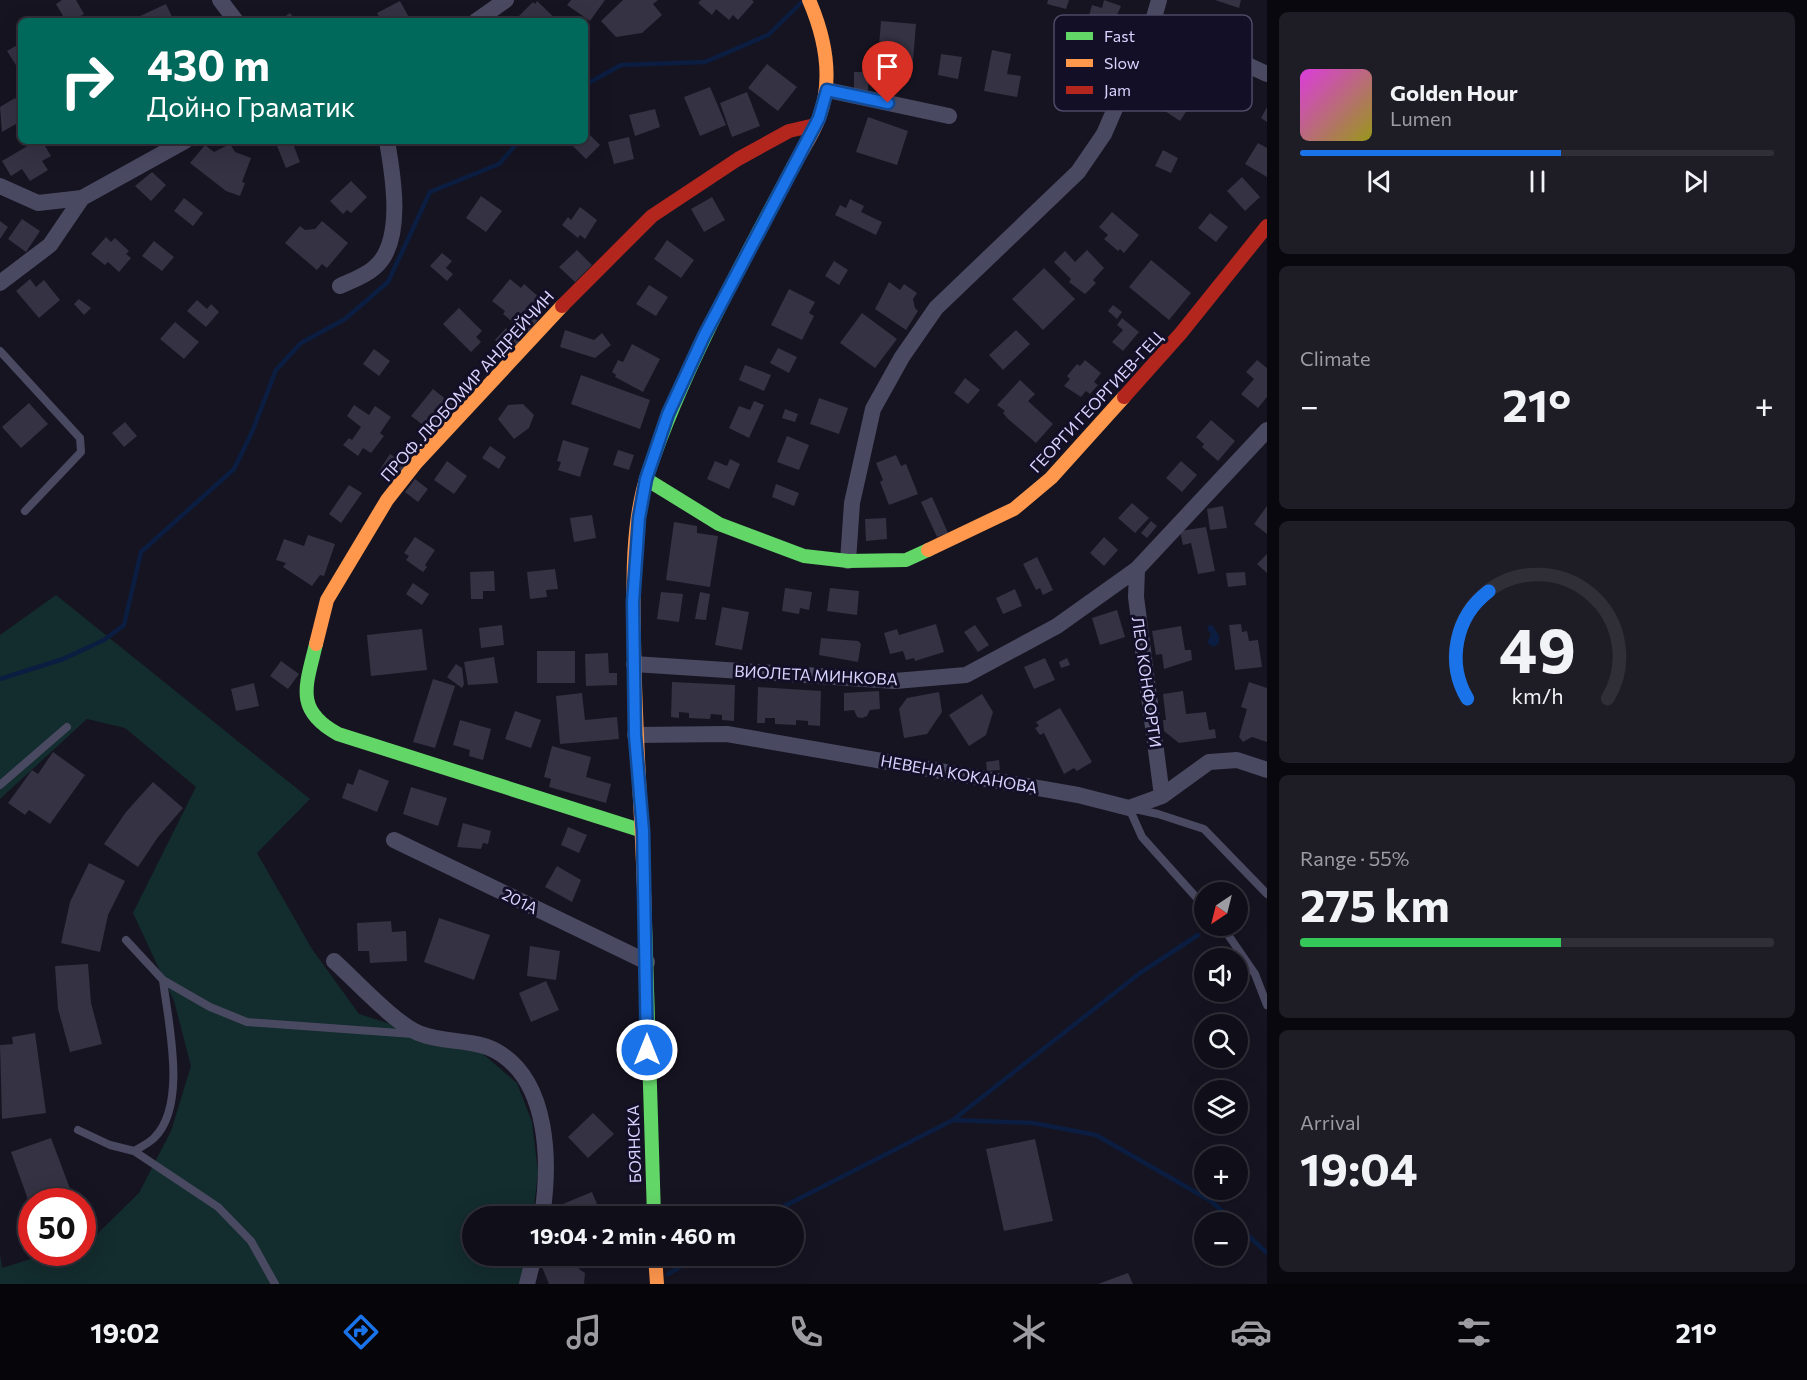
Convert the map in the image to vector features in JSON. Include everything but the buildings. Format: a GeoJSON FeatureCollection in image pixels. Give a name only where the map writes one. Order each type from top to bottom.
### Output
{"type":"FeatureCollection","features":[{"type":"Feature","properties":{"kind":"street"},"geometry":{"type":"LineString","coordinates":[[220,0],[234,18]]}},
{"type":"Feature","properties":{"kind":"street"},"geometry":{"type":"LineString","coordinates":[[480,18],[507,0]]}},
{"type":"Feature","properties":{"kind":"street","name":"БОЯНСКА"},"geometry":{"type":"LineString","coordinates":[[654,1206],[647,1050],[643,831],[635,735],[633,593],[639,518],[646,479],[668,414],[704,336],[815,124],[827,90],[828,62],[821,25],[809,0]]}},
{"type":"Feature","properties":{"kind":"street"},"geometry":{"type":"LineString","coordinates":[[1155,15],[1159,0]]}},
{"type":"Feature","properties":{"kind":"street"},"geometry":{"type":"LineString","coordinates":[[1252,67],[1267,74]]}},
{"type":"Feature","properties":{"kind":"street"},"geometry":{"type":"LineString","coordinates":[[827,90],[949,116]]}},
{"type":"Feature","properties":{"kind":"street"},"geometry":{"type":"LineString","coordinates":[[848,561],[852,503],[873,409],[902,357],[936,308],[1078,172],[1104,134],[1114,111]]}},
{"type":"Feature","properties":{"kind":"street","name":"ПРОФ. ЛЮБОМИР АНДРЕЙЧИН"},"geometry":{"type":"LineString","coordinates":[[643,831],[338,734],[320,724],[308,708],[305,688],[327,600],[387,500],[416,463],[595,270],[652,216],[738,159],[789,130],[815,124]]}},
{"type":"Feature","properties":{"kind":"street"},"geometry":{"type":"LineString","coordinates":[[0,186],[38,203],[82,198],[180,144]]}},
{"type":"Feature","properties":{"kind":"street"},"geometry":{"type":"LineString","coordinates":[[340,286],[375,268],[390,241],[395,213],[387,144]]}},
{"type":"Feature","properties":{"kind":"street"},"geometry":{"type":"LineString","coordinates":[[0,283],[50,245],[82,198]]}},
{"type":"Feature","properties":{"kind":"street","name":"ГЕОРГИ ГЕОРГИЕВ-ГЕЦ"},"geometry":{"type":"LineString","coordinates":[[646,479],[719,524],[804,556],[848,561],[906,560],[1014,509],[1051,478],[1181,333],[1267,226]]}},
{"type":"Feature","properties":{"kind":"street","name":"ВИОЛЕТА МИНКОВА"},"geometry":{"type":"LineString","coordinates":[[634,664],[894,681],[966,675],[1057,626],[1137,569],[1267,430]]}},
{"type":"Feature","properties":{"kind":"street","name":"ЛЕО КОНФОРТИ"},"geometry":{"type":"LineString","coordinates":[[1137,569],[1136,597],[1162,796]]}},
{"type":"Feature","properties":{"kind":"street","name":"НЕВЕНА КОКАНОВА"},"geometry":{"type":"LineString","coordinates":[[635,735],[727,734],[1078,795],[1129,808]]}},
{"type":"Feature","properties":{"kind":"street"},"geometry":{"type":"LineString","coordinates":[[1129,808],[1162,796],[1209,762],[1237,760],[1267,770]]}},
{"type":"Feature","properties":{"kind":"street","name":"201А"},"geometry":{"type":"LineString","coordinates":[[394,840],[647,962]]}},
{"type":"Feature","properties":{"kind":"street"},"geometry":{"type":"LineString","coordinates":[[334,961],[384,1008],[420,1034],[495,1050],[517,1066],[536,1104],[545,1134],[547,1167],[543,1206]]}},
{"type":"Feature","properties":{"kind":"street"},"geometry":{"type":"LineString","coordinates":[[527,1284],[532,1266]]}},
{"type":"Feature","properties":{"kind":"street"},"geometry":{"type":"LineString","coordinates":[[656,1266],[657,1284]]}},
{"type":"Feature","properties":{"kind":"lane"},"geometry":{"type":"LineString","coordinates":[[0,351],[80,438],[81,452],[25,512]]}},
{"type":"Feature","properties":{"kind":"lane"},"geometry":{"type":"LineString","coordinates":[[0,784],[68,727]]}},
{"type":"Feature","properties":{"kind":"lane"},"geometry":{"type":"LineString","coordinates":[[1129,808],[1158,814],[1204,829],[1267,894]]}},
{"type":"Feature","properties":{"kind":"lane"},"geometry":{"type":"LineString","coordinates":[[1129,808],[1142,837],[1194,895]]}},
{"type":"Feature","properties":{"kind":"lane"},"geometry":{"type":"LineString","coordinates":[[1229,936],[1255,974],[1267,1005]]}},
{"type":"Feature","properties":{"kind":"lane"},"geometry":{"type":"LineString","coordinates":[[126,940],[163,980],[210,1007],[247,1022],[420,1034]]}},
{"type":"Feature","properties":{"kind":"lane"},"geometry":{"type":"LineString","coordinates":[[135,1151],[155,1138],[170,1112],[174,1063],[163,980]]}},
{"type":"Feature","properties":{"kind":"lane"},"geometry":{"type":"LineString","coordinates":[[78,1130],[110,1145],[135,1151],[218,1208],[251,1241],[274,1284]]}},
{"type":"Feature","properties":{"kind":"green space"},"geometry":{"type":"Polygon","coordinates":[[[56,595],[310,799],[257,853],[312,949],[359,1014],[482,1053],[517,1083],[532,1122],[538,1172],[534,1206],[462,1206],[462,1266],[524,1266],[519,1284],[0,1284],[0,1254],[2,1268],[18,1263],[18,1266],[96,1266],[96,1235],[139,1193],[171,1131],[191,1066],[174,1001],[133,913],[196,787],[125,728],[87,719],[0,799],[0,635],[56,595]]]}},
{"type":"Feature","properties":{"kind":"water"},"geometry":{"type":"Polygon","coordinates":[[[1209,625],[1213,626],[1219,636],[1219,643],[1214,647],[1207,643],[1211,634],[1207,629],[1209,625]]]}},
{"type":"Feature","properties":{"kind":"waterway"},"geometry":{"type":"LineString","coordinates":[[588,83],[621,65],[705,62],[768,35],[802,2]]}},
{"type":"Feature","properties":{"kind":"waterway"},"geometry":{"type":"LineString","coordinates":[[0,679],[63,659],[104,640],[124,625],[141,552],[234,469],[252,432],[276,370],[301,343],[345,319],[388,282],[430,192],[499,164],[516,144]]}},
{"type":"Feature","properties":{"kind":"waterway"},"geometry":{"type":"LineString","coordinates":[[785,1206],[953,1120],[1140,973],[1196,936]]}},
{"type":"Feature","properties":{"kind":"waterway"},"geometry":{"type":"LineString","coordinates":[[953,1120],[1033,1123],[1096,1135],[1211,1201],[1223,1212]]}},
{"type":"Feature","properties":{"kind":"waterway"},"geometry":{"type":"LineString","coordinates":[[1248,1235],[1267,1253]]}},
{"type":"Feature","properties":{"kind":"waterway"},"geometry":{"type":"LineString","coordinates":[[668,1274],[682,1266]]}},
{"type":"Feature","properties":{"kind":"traffic: fast"},"geometry":{"type":"LineString","coordinates":[[648,473],[696,355],[793,167]]}},
{"type":"Feature","properties":{"kind":"traffic: fast"},"geometry":{"type":"LineString","coordinates":[[646,479],[719,524],[804,556],[848,561],[906,560],[928,550]]}},
{"type":"Feature","properties":{"kind":"traffic: fast"},"geometry":{"type":"LineString","coordinates":[[316,644],[307,685],[309,706],[324,725],[338,734],[643,831]]}},
{"type":"Feature","properties":{"kind":"traffic: fast"},"geometry":{"type":"LineString","coordinates":[[645,923],[654,1206]]}},
{"type":"Feature","properties":{"kind":"traffic: slow"},"geometry":{"type":"LineString","coordinates":[[793,167],[816,124],[824,103],[826,88],[826,58],[815,14],[809,0]]}},
{"type":"Feature","properties":{"kind":"traffic: slow"},"geometry":{"type":"LineString","coordinates":[[316,644],[327,600],[387,500],[416,463],[562,306]]}},
{"type":"Feature","properties":{"kind":"traffic: slow"},"geometry":{"type":"LineString","coordinates":[[928,550],[1014,509],[1051,478],[1124,397]]}},
{"type":"Feature","properties":{"kind":"traffic: slow"},"geometry":{"type":"LineString","coordinates":[[645,923],[637,747],[634,577],[638,512],[648,473]]}},
{"type":"Feature","properties":{"kind":"traffic: slow"},"geometry":{"type":"LineString","coordinates":[[656,1266],[657,1284]]}},
{"type":"Feature","properties":{"kind":"traffic: jam"},"geometry":{"type":"LineString","coordinates":[[562,306],[652,216],[738,159],[789,131],[815,125]]}},
{"type":"Feature","properties":{"kind":"traffic: jam"},"geometry":{"type":"LineString","coordinates":[[1124,397],[1181,333],[1267,226]]}},
{"type":"Feature","properties":{"kind":"route"},"geometry":{"type":"LineString","coordinates":[[647,1050],[643,831],[635,735],[633,602],[639,518],[646,479],[668,414],[704,336],[819,118],[827,90],[888,103]]}}]}
